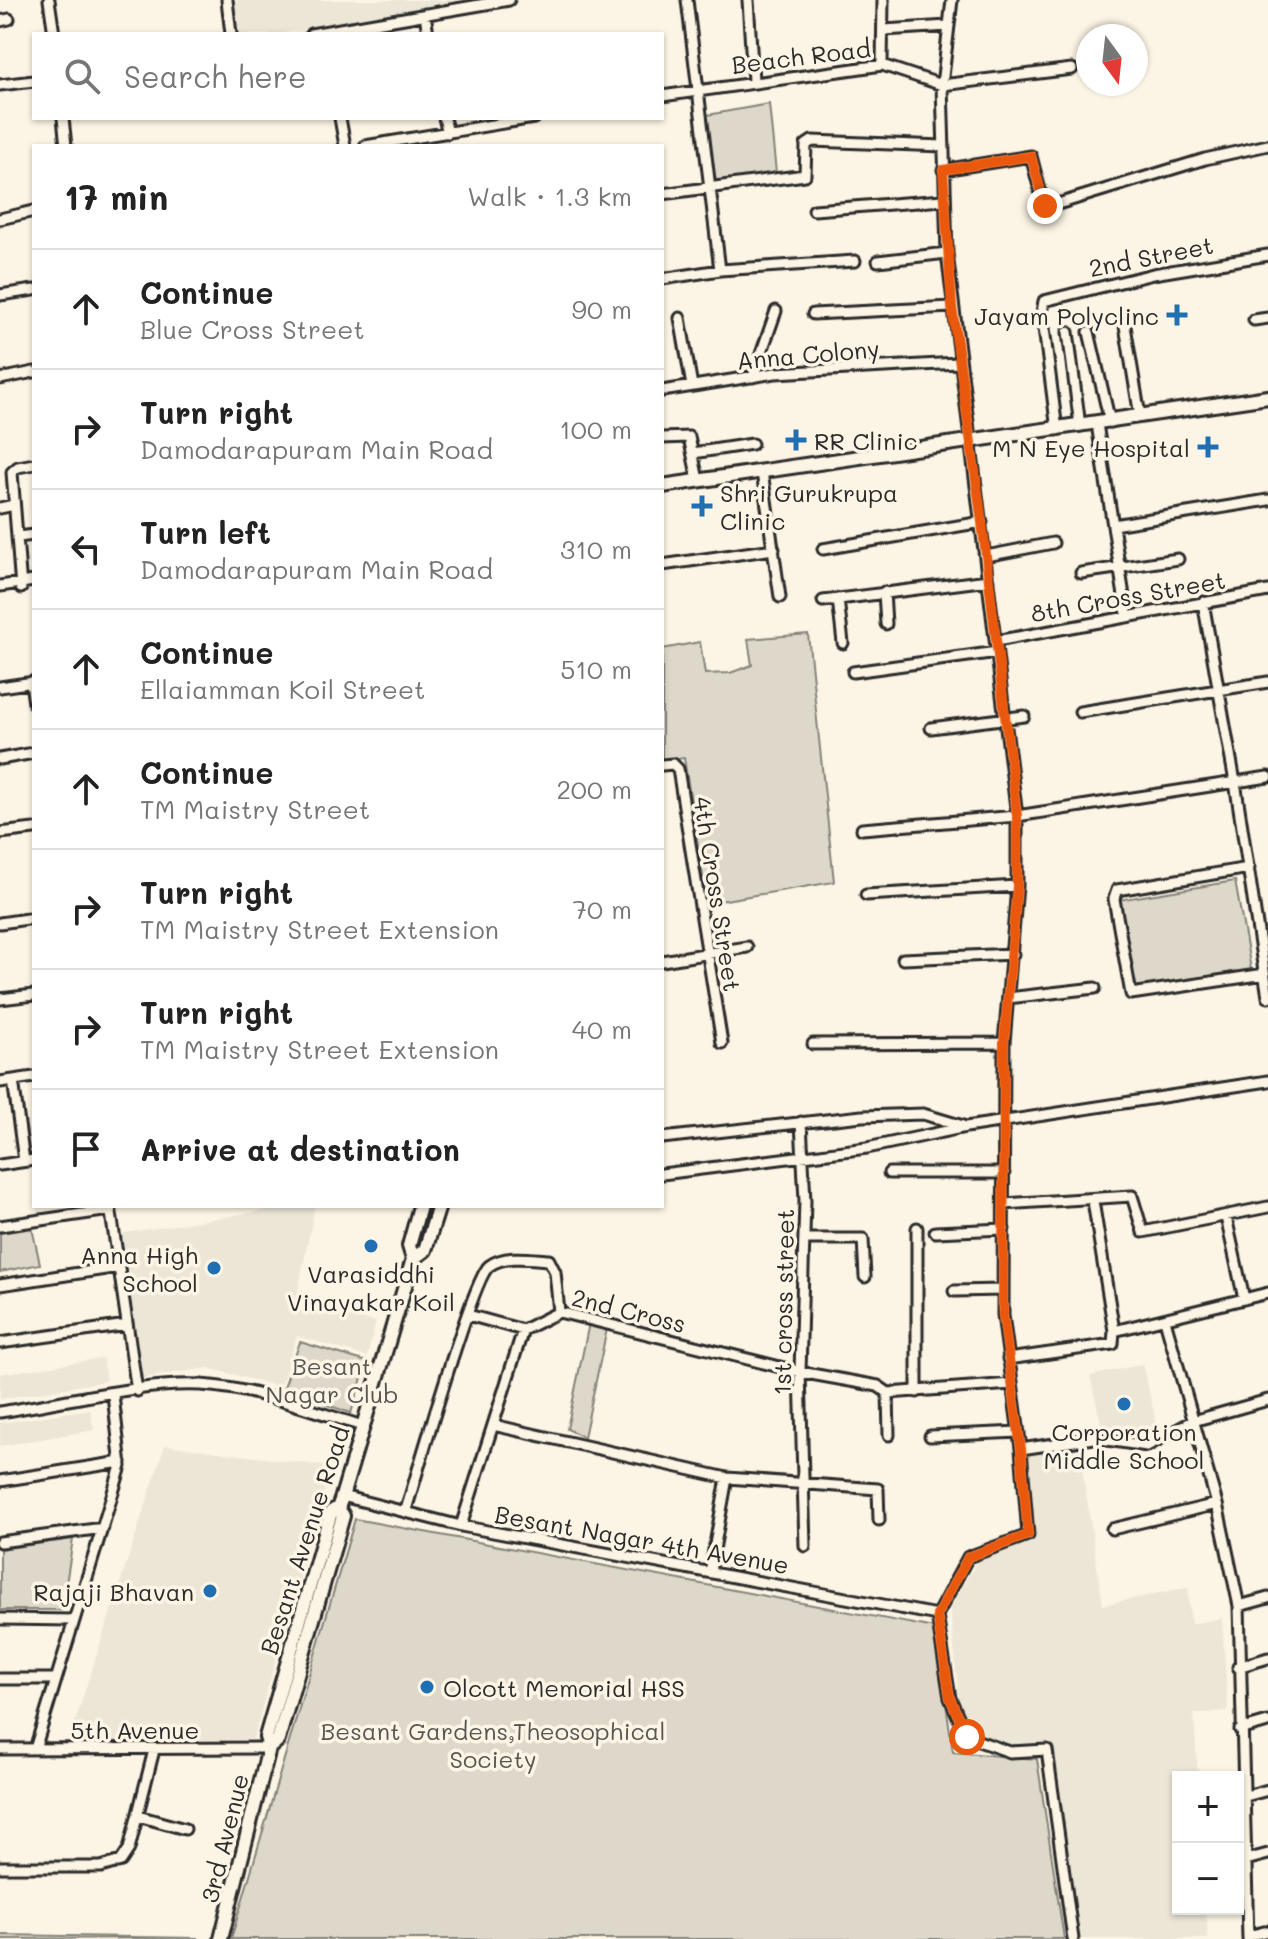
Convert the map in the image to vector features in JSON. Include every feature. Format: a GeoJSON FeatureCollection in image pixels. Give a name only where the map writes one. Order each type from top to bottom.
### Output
{"type":"FeatureCollection","features":[{"type":"Feature","properties":{"kind":"main road"},"geometry":{"type":"LineString","coordinates":[[664,486],[1268,397]]}},
{"type":"Feature","properties":{"kind":"main road","name":"Besant Avenue Road"},"geometry":{"type":"LineString","coordinates":[[269,1748],[278,1740],[343,1516],[340,1502],[413,1259],[409,1246],[419,1208]]}},
{"type":"Feature","properties":{"kind":"main road"},"geometry":{"type":"LineString","coordinates":[[413,1259],[425,1250],[438,1208]]}},
{"type":"Feature","properties":{"kind":"main road","name":"3rd Avenue"},"geometry":{"type":"LineString","coordinates":[[221,1939],[269,1748]]}},
{"type":"Feature","properties":{"kind":"street"},"geometry":{"type":"LineString","coordinates":[[49,0],[54,32]]}},
{"type":"Feature","properties":{"kind":"street"},"geometry":{"type":"LineString","coordinates":[[227,0],[231,32]]}},
{"type":"Feature","properties":{"kind":"street"},"geometry":{"type":"LineString","coordinates":[[329,32],[509,0]]}},
{"type":"Feature","properties":{"kind":"street"},"geometry":{"type":"LineString","coordinates":[[687,0],[720,270]]}},
{"type":"Feature","properties":{"kind":"street"},"geometry":{"type":"LineString","coordinates":[[748,0],[753,81]]}},
{"type":"Feature","properties":{"kind":"street"},"geometry":{"type":"LineString","coordinates":[[882,65],[883,0]]}},
{"type":"Feature","properties":{"kind":"street"},"geometry":{"type":"LineString","coordinates":[[952,0],[942,85],[943,200],[947,253],[958,363],[982,522],[1017,816],[1017,886],[1004,1043],[1003,1290],[1028,1535],[968,1557],[937,1615],[950,1698],[967,1737],[1010,1752],[1047,1750],[1073,1939]]}},
{"type":"Feature","properties":{"kind":"street"},"geometry":{"type":"LineString","coordinates":[[425,14],[428,32]]}},
{"type":"Feature","properties":{"kind":"street"},"geometry":{"type":"LineString","coordinates":[[884,30],[948,26]]}},
{"type":"Feature","properties":{"kind":"street","name":"Beach Road"},"geometry":{"type":"LineString","coordinates":[[664,96],[882,65],[942,85]]}},
{"type":"Feature","properties":{"kind":"street"},"geometry":{"type":"LineString","coordinates":[[942,85],[1072,69]]}},
{"type":"Feature","properties":{"kind":"street"},"geometry":{"type":"LineString","coordinates":[[0,85],[32,81]]}},
{"type":"Feature","properties":{"kind":"street"},"geometry":{"type":"LineString","coordinates":[[63,120],[66,144]]}},
{"type":"Feature","properties":{"kind":"street"},"geometry":{"type":"LineString","coordinates":[[340,120],[345,144]]}},
{"type":"Feature","properties":{"kind":"street"},"geometry":{"type":"LineString","coordinates":[[445,120],[448,133]]}},
{"type":"Feature","properties":{"kind":"street"},"geometry":{"type":"LineString","coordinates":[[390,144],[523,120]]}},
{"type":"Feature","properties":{"kind":"street"},"geometry":{"type":"LineString","coordinates":[[664,194],[805,175],[806,145],[812,141],[943,146]]}},
{"type":"Feature","properties":{"kind":"street"},"geometry":{"type":"LineString","coordinates":[[943,170],[1031,156],[1045,206],[1205,159],[1268,145]]}},
{"type":"Feature","properties":{"kind":"street"},"geometry":{"type":"LineString","coordinates":[[814,210],[943,200]]}},
{"type":"Feature","properties":{"kind":"street"},"geometry":{"type":"LineString","coordinates":[[0,219],[32,211]]}},
{"type":"Feature","properties":{"kind":"street"},"geometry":{"type":"LineString","coordinates":[[878,261],[947,253]]}},
{"type":"Feature","properties":{"kind":"street","name":"2nd Street"},"geometry":{"type":"LineString","coordinates":[[1057,430],[1042,312],[1044,301],[1153,274],[1268,255]]}},
{"type":"Feature","properties":{"kind":"street"},"geometry":{"type":"LineString","coordinates":[[664,279],[720,270],[855,261]]}},
{"type":"Feature","properties":{"kind":"street"},"geometry":{"type":"LineString","coordinates":[[0,295],[32,290]]}},
{"type":"Feature","properties":{"kind":"street"},"geometry":{"type":"LineString","coordinates":[[813,314],[952,307]]}},
{"type":"Feature","properties":{"kind":"street"},"geometry":{"type":"LineString","coordinates":[[753,377],[776,311]]}},
{"type":"Feature","properties":{"kind":"street"},"geometry":{"type":"LineString","coordinates":[[680,318],[692,386]]}},
{"type":"Feature","properties":{"kind":"street"},"geometry":{"type":"LineString","coordinates":[[1254,320],[1268,318]]}},
{"type":"Feature","properties":{"kind":"street"},"geometry":{"type":"LineString","coordinates":[[1124,320],[1140,416]]}},
{"type":"Feature","properties":{"kind":"street"},"geometry":{"type":"LineString","coordinates":[[1068,332],[1080,426]]}},
{"type":"Feature","properties":{"kind":"street"},"geometry":{"type":"LineString","coordinates":[[1089,332],[1127,615]]}},
{"type":"Feature","properties":{"kind":"street","name":"Anna Colony"},"geometry":{"type":"LineString","coordinates":[[664,391],[753,377],[958,363]]}},
{"type":"Feature","properties":{"kind":"street"},"geometry":{"type":"LineString","coordinates":[[0,379],[32,372]]}},
{"type":"Feature","properties":{"kind":"street"},"geometry":{"type":"LineString","coordinates":[[664,438],[686,435],[698,480]]}},
{"type":"Feature","properties":{"kind":"street"},"geometry":{"type":"LineString","coordinates":[[693,453],[752,444]]}},
{"type":"Feature","properties":{"kind":"street"},"geometry":{"type":"LineString","coordinates":[[21,585],[12,472],[18,467],[32,464]]}},
{"type":"Feature","properties":{"kind":"street"},"geometry":{"type":"LineString","coordinates":[[762,472],[780,597]]}},
{"type":"Feature","properties":{"kind":"street"},"geometry":{"type":"LineString","coordinates":[[1113,525],[1268,500]]}},
{"type":"Feature","properties":{"kind":"street"},"geometry":{"type":"LineString","coordinates":[[0,508],[14,505]]}},
{"type":"Feature","properties":{"kind":"street"},"geometry":{"type":"LineString","coordinates":[[823,549],[982,522]]}},
{"type":"Feature","properties":{"kind":"street"},"geometry":{"type":"LineString","coordinates":[[18,537],[32,535]]}},
{"type":"Feature","properties":{"kind":"street"},"geometry":{"type":"LineString","coordinates":[[986,556],[1053,543]]}},
{"type":"Feature","properties":{"kind":"street"},"geometry":{"type":"LineString","coordinates":[[664,565],[774,549]]}},
{"type":"Feature","properties":{"kind":"street"},"geometry":{"type":"LineString","coordinates":[[1081,573],[1178,559]]}},
{"type":"Feature","properties":{"kind":"street"},"geometry":{"type":"LineString","coordinates":[[823,601],[988,580]]}},
{"type":"Feature","properties":{"kind":"street"},"geometry":{"type":"LineString","coordinates":[[0,588],[32,584]]}},
{"type":"Feature","properties":{"kind":"street","name":"8th Cross Street"},"geometry":{"type":"LineString","coordinates":[[853,672],[996,646],[1127,615],[1268,591]]}},
{"type":"Feature","properties":{"kind":"street"},"geometry":{"type":"LineString","coordinates":[[884,592],[886,624]]}},
{"type":"Feature","properties":{"kind":"street"},"geometry":{"type":"LineString","coordinates":[[838,599],[843,643]]}},
{"type":"Feature","properties":{"kind":"street"},"geometry":{"type":"LineString","coordinates":[[1203,602],[1268,997]]}},
{"type":"Feature","properties":{"kind":"street"},"geometry":{"type":"LineString","coordinates":[[0,687],[32,682]]}},
{"type":"Feature","properties":{"kind":"street"},"geometry":{"type":"LineString","coordinates":[[1080,712],[1268,682]]}},
{"type":"Feature","properties":{"kind":"street"},"geometry":{"type":"LineString","coordinates":[[931,728],[1024,716]]}},
{"type":"Feature","properties":{"kind":"street"},"geometry":{"type":"LineString","coordinates":[[0,759],[32,753]]}},
{"type":"Feature","properties":{"kind":"street","name":"4th Cross Street"},"geometry":{"type":"LineString","coordinates":[[664,765],[677,766],[722,1043]]}},
{"type":"Feature","properties":{"kind":"street"},"geometry":{"type":"LineString","coordinates":[[862,829],[1017,816],[1268,777]]}},
{"type":"Feature","properties":{"kind":"street"},"geometry":{"type":"LineString","coordinates":[[0,833],[32,829]]}},
{"type":"Feature","properties":{"kind":"street"},"geometry":{"type":"LineString","coordinates":[[1249,868],[1114,892],[1131,994],[1265,974]]}},
{"type":"Feature","properties":{"kind":"street"},"geometry":{"type":"LineString","coordinates":[[866,895],[1017,886]]}},
{"type":"Feature","properties":{"kind":"street"},"geometry":{"type":"LineString","coordinates":[[0,923],[32,918]]}},
{"type":"Feature","properties":{"kind":"street"},"geometry":{"type":"LineString","coordinates":[[664,961],[747,947]]}},
{"type":"Feature","properties":{"kind":"street"},"geometry":{"type":"LineString","coordinates":[[903,959],[1013,954]]}},
{"type":"Feature","properties":{"kind":"street"},"geometry":{"type":"LineString","coordinates":[[1008,998],[1095,988]]}},
{"type":"Feature","properties":{"kind":"street"},"geometry":{"type":"LineString","coordinates":[[0,999],[32,995]]}},
{"type":"Feature","properties":{"kind":"street"},"geometry":{"type":"LineString","coordinates":[[813,1044],[1004,1043]]}},
{"type":"Feature","properties":{"kind":"street"},"geometry":{"type":"LineString","coordinates":[[0,1082],[32,1077]]}},
{"type":"Feature","properties":{"kind":"street"},"geometry":{"type":"LineString","coordinates":[[0,1165],[29,1160],[13,1080]]}},
{"type":"Feature","properties":{"kind":"street"},"geometry":{"type":"LineString","coordinates":[[664,1174],[804,1157],[966,1127],[1268,1081]]}},
{"type":"Feature","properties":{"kind":"street"},"geometry":{"type":"LineString","coordinates":[[664,1138],[801,1122],[923,1114],[966,1127]]}},
{"type":"Feature","properties":{"kind":"street","name":"1st cross street"},"geometry":{"type":"LineString","coordinates":[[801,1122],[805,1239],[800,1372],[805,1546]]}},
{"type":"Feature","properties":{"kind":"street"},"geometry":{"type":"LineString","coordinates":[[889,1173],[1004,1173]]}},
{"type":"Feature","properties":{"kind":"street"},"geometry":{"type":"LineString","coordinates":[[1004,1204],[1093,1201],[1132,1196],[1141,1232],[1268,1207]]}},
{"type":"Feature","properties":{"kind":"street"},"geometry":{"type":"LineString","coordinates":[[1008,1359],[1112,1346],[1114,1331],[1093,1201]]}},
{"type":"Feature","properties":{"kind":"street"},"geometry":{"type":"LineString","coordinates":[[0,1226],[110,1208],[137,1391]]}},
{"type":"Feature","properties":{"kind":"street"},"geometry":{"type":"LineString","coordinates":[[1226,1217],[1244,1299]]}},
{"type":"Feature","properties":{"kind":"street"},"geometry":{"type":"LineString","coordinates":[[917,1228],[917,1392]]}},
{"type":"Feature","properties":{"kind":"street"},"geometry":{"type":"LineString","coordinates":[[935,1232],[1004,1229]]}},
{"type":"Feature","properties":{"kind":"street"},"geometry":{"type":"LineString","coordinates":[[805,1239],[863,1239],[865,1277]]}},
{"type":"Feature","properties":{"kind":"street"},"geometry":{"type":"LineString","coordinates":[[406,1510],[482,1276],[490,1266],[512,1259],[549,1260],[555,1272],[559,1312]]}},
{"type":"Feature","properties":{"kind":"street"},"geometry":{"type":"LineString","coordinates":[[0,1285],[119,1267]]}},
{"type":"Feature","properties":{"kind":"street"},"geometry":{"type":"LineString","coordinates":[[954,1291],[1003,1290]]}},
{"type":"Feature","properties":{"kind":"street"},"geometry":{"type":"LineString","coordinates":[[1114,1331],[1268,1293]]}},
{"type":"Feature","properties":{"kind":"street","name":"2nd Cross"},"geometry":{"type":"LineString","coordinates":[[523,1330],[559,1312],[800,1372],[875,1385],[888,1393]]}},
{"type":"Feature","properties":{"kind":"street"},"geometry":{"type":"LineString","coordinates":[[461,1526],[523,1330],[468,1315]]}},
{"type":"Feature","properties":{"kind":"street"},"geometry":{"type":"LineString","coordinates":[[1165,1320],[1217,1504],[1239,1606],[1241,1771]]}},
{"type":"Feature","properties":{"kind":"street"},"geometry":{"type":"LineString","coordinates":[[0,1343],[127,1325]]}},
{"type":"Feature","properties":{"kind":"street"},"geometry":{"type":"LineString","coordinates":[[889,1435],[888,1393],[1012,1384]]}},
{"type":"Feature","properties":{"kind":"street"},"geometry":{"type":"LineString","coordinates":[[0,1412],[184,1385],[230,1389],[363,1426]]}},
{"type":"Feature","properties":{"kind":"street"},"geometry":{"type":"LineString","coordinates":[[35,1749],[121,1462],[113,1395]]}},
{"type":"Feature","properties":{"kind":"street"},"geometry":{"type":"LineString","coordinates":[[1021,1449],[1099,1438],[1147,1446],[1193,1421],[1268,1400]]}},
{"type":"Feature","properties":{"kind":"street"},"geometry":{"type":"LineString","coordinates":[[493,1425],[727,1478],[878,1489],[879,1520]]}},
{"type":"Feature","properties":{"kind":"street"},"geometry":{"type":"LineString","coordinates":[[930,1436],[1019,1432]]}},
{"type":"Feature","properties":{"kind":"street"},"geometry":{"type":"LineString","coordinates":[[0,1481],[121,1462]]}},
{"type":"Feature","properties":{"kind":"street"},"geometry":{"type":"LineString","coordinates":[[710,1572],[727,1478]]}},
{"type":"Feature","properties":{"kind":"street","name":"Besant Nagar 4th Avenue"},"geometry":{"type":"LineString","coordinates":[[340,1502],[406,1510],[461,1526],[937,1615]]}},
{"type":"Feature","properties":{"kind":"street"},"geometry":{"type":"LineString","coordinates":[[1112,1529],[1217,1504]]}},
{"type":"Feature","properties":{"kind":"street"},"geometry":{"type":"LineString","coordinates":[[0,1542],[103,1528]]}},
{"type":"Feature","properties":{"kind":"street"},"geometry":{"type":"LineString","coordinates":[[1239,1606],[1268,1598]]}},
{"type":"Feature","properties":{"kind":"street"},"geometry":{"type":"LineString","coordinates":[[0,1619],[74,1620]]}},
{"type":"Feature","properties":{"kind":"street"},"geometry":{"type":"LineString","coordinates":[[1238,1667],[1268,1658]]}},
{"type":"Feature","properties":{"kind":"street"},"geometry":{"type":"LineString","coordinates":[[0,1679],[56,1679]]}},
{"type":"Feature","properties":{"kind":"street"},"geometry":{"type":"LineString","coordinates":[[1240,1730],[1268,1722]]}},
{"type":"Feature","properties":{"kind":"street","name":"5th Avenue"},"geometry":{"type":"LineString","coordinates":[[0,1749],[269,1748]]}},
{"type":"Feature","properties":{"kind":"street"},"geometry":{"type":"LineString","coordinates":[[0,1867],[115,1864],[129,1849],[154,1750]]}},
{"type":"Feature","properties":{"kind":"street"},"geometry":{"type":"LineString","coordinates":[[1244,1796],[1268,1790]]}},
{"type":"Feature","properties":{"kind":"street"},"geometry":{"type":"LineString","coordinates":[[138,1816],[185,1829]]}},
{"type":"Feature","properties":{"kind":"street"},"geometry":{"type":"LineString","coordinates":[[1244,1828],[1248,1938],[1268,1931]]}},
{"type":"Feature","properties":{"kind":"street"},"geometry":{"type":"LineString","coordinates":[[1246,1860],[1268,1854]]}},
{"type":"Feature","properties":{"kind":"shaded area"},"geometry":{"type":"Polygon","coordinates":[[[234,0],[477,0],[288,32],[238,32],[234,0]]]}},
{"type":"Feature","properties":{"kind":"shaded area","name":"Anna High School"},"geometry":{"type":"Polygon","coordinates":[[[280,1208],[315,1208],[296,1301],[376,1322],[367,1357],[297,1336],[280,1387],[208,1368],[143,1378],[119,1234],[280,1208]]]}},
{"type":"Feature","properties":{"kind":"shaded area"},"geometry":{"type":"Polygon","coordinates":[[[103,1358],[106,1381],[0,1399],[0,1374],[103,1358]]]}},
{"type":"Feature","properties":{"kind":"shaded area","name":"Corporation Middle School"},"geometry":{"type":"Polygon","coordinates":[[[1143,1364],[1158,1432],[1138,1439],[1104,1436],[1090,1376],[1143,1364]]]}},
{"type":"Feature","properties":{"kind":"shaded area"},"geometry":{"type":"Polygon","coordinates":[[[90,1409],[94,1430],[0,1446],[0,1423],[90,1409]]]}},
{"type":"Feature","properties":{"kind":"shaded area"},"geometry":{"type":"Polygon","coordinates":[[[165,1445],[331,1467],[253,1739],[68,1743],[165,1445]]]}},
{"type":"Feature","properties":{"kind":"shaded area"},"geometry":{"type":"Polygon","coordinates":[[[1079,1447],[1103,1605],[1188,1587],[1191,1624],[1222,1618],[1228,1711],[1194,1714],[1198,1771],[1172,1771],[1172,1915],[1206,1915],[1208,1939],[1078,1939],[1052,1745],[1010,1745],[973,1734],[959,1699],[950,1608],[979,1558],[1033,1539],[1028,1450],[1079,1447]]]}},
{"type":"Feature","properties":{"kind":"green space"},"geometry":{"type":"Polygon","coordinates":[[[769,104],[776,173],[713,182],[707,115],[769,104]]]}},
{"type":"Feature","properties":{"kind":"green space"},"geometry":{"type":"Polygon","coordinates":[[[808,634],[834,882],[707,903],[684,758],[664,761],[664,649],[700,642],[705,674],[730,673],[752,665],[748,639],[808,634]]]}},
{"type":"Feature","properties":{"kind":"green space"},"geometry":{"type":"Polygon","coordinates":[[[1235,881],[1251,969],[1132,989],[1118,900],[1235,881]]]}},
{"type":"Feature","properties":{"kind":"green space"},"geometry":{"type":"Polygon","coordinates":[[[32,1228],[40,1264],[0,1272],[0,1233],[32,1228]]]}},
{"type":"Feature","properties":{"kind":"green space"},"geometry":{"type":"Polygon","coordinates":[[[589,1323],[607,1329],[584,1437],[567,1429],[589,1323]]]}},
{"type":"Feature","properties":{"kind":"green space","name":"Besant Nagar Club"},"geometry":{"type":"Polygon","coordinates":[[[300,1342],[367,1362],[351,1413],[283,1390],[300,1342]]]}},
{"type":"Feature","properties":{"kind":"green space","name":"Besant Gardens,Theosophical Society"},"geometry":{"type":"Polygon","coordinates":[[[355,1519],[935,1628],[953,1752],[1037,1759],[1064,1939],[231,1939],[355,1519]]]}},
{"type":"Feature","properties":{"kind":"green space"},"geometry":{"type":"Polygon","coordinates":[[[73,1539],[62,1610],[0,1610],[0,1549],[73,1539]]]}},
{"type":"Feature","properties":{"kind":"green space"},"geometry":{"type":"Polygon","coordinates":[[[0,1935],[199,1938],[0,1939],[0,1935]]]}},
{"type":"Feature","properties":{"kind":"place","name":"Jayam Polyclinc"},"geometry":{"type":"Point","coordinates":[1177,315]}},
{"type":"Feature","properties":{"kind":"place","name":"RR Clinic"},"geometry":{"type":"Point","coordinates":[796,440]}},
{"type":"Feature","properties":{"kind":"place","name":"M N Eye Hospital"},"geometry":{"type":"Point","coordinates":[1208,447]}},
{"type":"Feature","properties":{"kind":"place","name":"Shri Gurukrupa Clinic"},"geometry":{"type":"Point","coordinates":[702,506]}},
{"type":"Feature","properties":{"kind":"place","name":"Varasiddhi Vinayakar Koil"},"geometry":{"type":"Point","coordinates":[371,1246]}},
{"type":"Feature","properties":{"kind":"place","name":"Anna High School"},"geometry":{"type":"Point","coordinates":[214,1268]}},
{"type":"Feature","properties":{"kind":"place","name":"Corporation Middle School"},"geometry":{"type":"Point","coordinates":[1124,1404]}},
{"type":"Feature","properties":{"kind":"place","name":"Rajaji Bhavan"},"geometry":{"type":"Point","coordinates":[210,1591]}},
{"type":"Feature","properties":{"kind":"place","name":"Olcott Memorial HSS"},"geometry":{"type":"Point","coordinates":[427,1687]}},
{"type":"Feature","properties":{"kind":"route"},"geometry":{"type":"LineString","coordinates":[[967,1737],[950,1698],[937,1615],[968,1557],[1028,1535],[1021,1449],[1003,1315],[1004,1043],[1017,886],[1017,816],[982,522],[958,363],[947,253],[943,170],[1031,156],[1045,206]]}}]}
